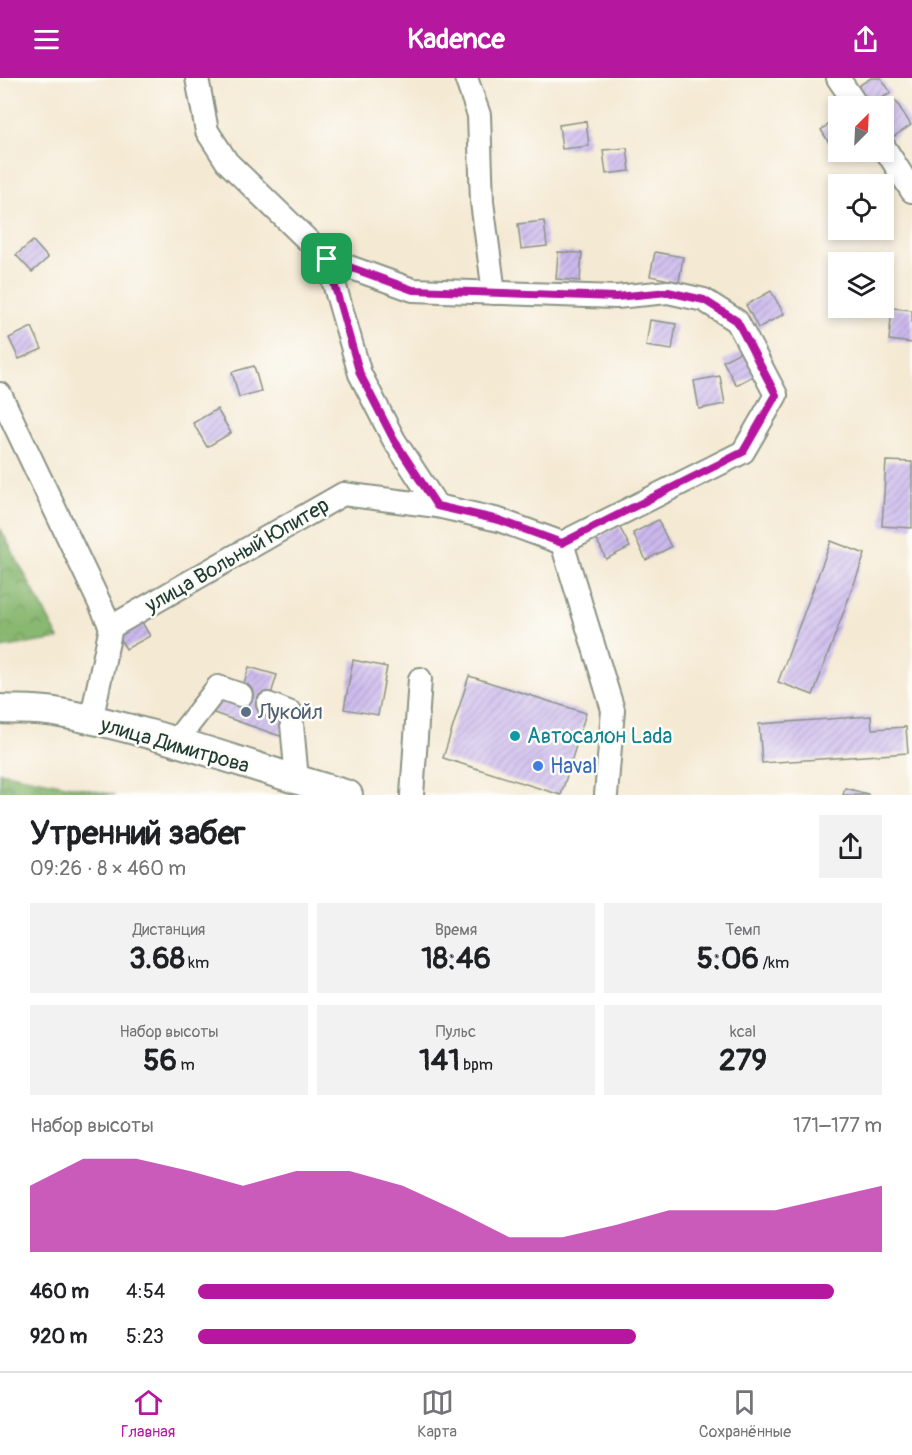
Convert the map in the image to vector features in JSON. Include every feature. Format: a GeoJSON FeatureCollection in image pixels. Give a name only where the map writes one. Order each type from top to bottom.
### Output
{"type":"FeatureCollection","features":[{"type":"Feature","properties":{"kind":"main road","name":"улица Димитрова"},"geometry":{"type":"LineString","coordinates":[[0,710],[54,712],[91,721],[175,742],[348,795]]}},
{"type":"Feature","properties":{"kind":"street"},"geometry":{"type":"LineString","coordinates":[[197,78],[207,131],[227,162],[327,259],[413,290],[616,297],[668,292],[704,300],[737,321],[776,395],[743,452],[562,543],[613,710],[606,795]]}},
{"type":"Feature","properties":{"kind":"street"},"geometry":{"type":"LineString","coordinates":[[466,78],[479,115],[482,202],[494,293]]}},
{"type":"Feature","properties":{"kind":"street"},"geometry":{"type":"LineString","coordinates":[[838,78],[850,96]]}},
{"type":"Feature","properties":{"kind":"street"},"geometry":{"type":"LineString","coordinates":[[894,162],[912,191]]}},
{"type":"Feature","properties":{"kind":"street"},"geometry":{"type":"LineString","coordinates":[[327,259],[360,374],[394,440],[437,506]]}},
{"type":"Feature","properties":{"kind":"street"},"geometry":{"type":"LineString","coordinates":[[0,394],[111,627],[91,721]]}},
{"type":"Feature","properties":{"kind":"street","name":"улица Вольный Юпитер"},"geometry":{"type":"LineString","coordinates":[[111,627],[343,494],[437,506],[499,520],[562,543]]}},
{"type":"Feature","properties":{"kind":"street"},"geometry":{"type":"LineString","coordinates":[[412,795],[420,679]]}},
{"type":"Feature","properties":{"kind":"street"},"geometry":{"type":"LineString","coordinates":[[175,742],[218,687],[241,695]]}},
{"type":"Feature","properties":{"kind":"street"},"geometry":{"type":"LineString","coordinates":[[268,704],[291,713],[297,780]]}},
{"type":"Feature","properties":{"kind":"green space"},"geometry":{"type":"Polygon","coordinates":[[[0,528],[59,639],[0,648],[0,528]]]}},
{"type":"Feature","properties":{"kind":"green space"},"geometry":{"type":"Polygon","coordinates":[[[0,772],[115,795],[0,795],[0,772]]]}},
{"type":"Feature","properties":{"kind":"building"},"geometry":{"type":"Polygon","coordinates":[[[871,78],[881,78],[891,93],[885,96],[860,96],[855,88],[871,78]]]}},
{"type":"Feature","properties":{"kind":"building"},"geometry":{"type":"Polygon","coordinates":[[[894,101],[911,125],[894,136],[894,101]]]}},
{"type":"Feature","properties":{"kind":"building"},"geometry":{"type":"Polygon","coordinates":[[[586,121],[589,146],[562,149],[559,125],[586,121]]]}},
{"type":"Feature","properties":{"kind":"building"},"geometry":{"type":"Polygon","coordinates":[[[828,125],[828,141],[821,130],[828,125]]]}},
{"type":"Feature","properties":{"kind":"building"},"geometry":{"type":"Polygon","coordinates":[[[627,148],[630,171],[606,174],[603,150],[627,148]]]}},
{"type":"Feature","properties":{"kind":"building"},"geometry":{"type":"Polygon","coordinates":[[[544,221],[547,246],[521,249],[518,224],[544,221]]]}},
{"type":"Feature","properties":{"kind":"building"},"geometry":{"type":"Polygon","coordinates":[[[33,241],[48,258],[32,272],[16,255],[33,241]]]}},
{"type":"Feature","properties":{"kind":"building"},"geometry":{"type":"Polygon","coordinates":[[[558,252],[582,253],[580,281],[556,279],[558,252]]]}},
{"type":"Feature","properties":{"kind":"building"},"geometry":{"type":"Polygon","coordinates":[[[655,252],[683,257],[679,282],[650,276],[655,252]]]}},
{"type":"Feature","properties":{"kind":"building"},"geometry":{"type":"Polygon","coordinates":[[[771,291],[784,314],[758,328],[746,305],[771,291]]]}},
{"type":"Feature","properties":{"kind":"building"},"geometry":{"type":"Polygon","coordinates":[[[894,308],[912,310],[912,343],[889,340],[894,308]]]}},
{"type":"Feature","properties":{"kind":"building"},"geometry":{"type":"Polygon","coordinates":[[[650,320],[676,324],[672,350],[646,346],[650,320]]]}},
{"type":"Feature","properties":{"kind":"building"},"geometry":{"type":"Polygon","coordinates":[[[32,327],[42,349],[19,359],[9,338],[32,327]]]}},
{"type":"Feature","properties":{"kind":"building"},"geometry":{"type":"Polygon","coordinates":[[[746,349],[759,373],[736,385],[723,361],[746,349]]]}},
{"type":"Feature","properties":{"kind":"building"},"geometry":{"type":"Polygon","coordinates":[[[254,366],[261,391],[239,397],[232,372],[254,366]]]}},
{"type":"Feature","properties":{"kind":"building"},"geometry":{"type":"Polygon","coordinates":[[[720,376],[725,404],[699,409],[694,381],[720,376]]]}},
{"type":"Feature","properties":{"kind":"building"},"geometry":{"type":"Polygon","coordinates":[[[217,409],[231,433],[207,447],[193,423],[217,409]]]}},
{"type":"Feature","properties":{"kind":"building"},"geometry":{"type":"Polygon","coordinates":[[[886,461],[912,462],[912,528],[882,526],[886,461]]]}},
{"type":"Feature","properties":{"kind":"building"},"geometry":{"type":"Polygon","coordinates":[[[658,520],[671,547],[646,560],[633,533],[658,520]]]}},
{"type":"Feature","properties":{"kind":"building"},"geometry":{"type":"Polygon","coordinates":[[[619,526],[630,547],[606,559],[596,538],[619,526]]]}},
{"type":"Feature","properties":{"kind":"building"},"geometry":{"type":"Polygon","coordinates":[[[831,541],[865,554],[813,695],[778,682],[831,541]]]}},
{"type":"Feature","properties":{"kind":"building"},"geometry":{"type":"Polygon","coordinates":[[[139,617],[150,636],[126,649],[115,630],[139,617]]]}},
{"type":"Feature","properties":{"kind":"building"},"geometry":{"type":"Polygon","coordinates":[[[353,660],[387,667],[378,715],[344,709],[353,660]]]}},
{"type":"Feature","properties":{"kind":"building"},"geometry":{"type":"Polygon","coordinates":[[[249,667],[277,675],[267,707],[287,714],[280,736],[211,712],[218,692],[239,699],[249,667]]]}},
{"type":"Feature","properties":{"kind":"building","name":"Автосалон Lada"},"geometry":{"type":"Polygon","coordinates":[[[469,676],[586,713],[561,795],[443,758],[469,676]]]}},
{"type":"Feature","properties":{"kind":"building"},"geometry":{"type":"Polygon","coordinates":[[[871,716],[872,729],[906,727],[908,753],[762,763],[759,724],[871,716]]]}},
{"type":"Feature","properties":{"kind":"building"},"geometry":{"type":"Polygon","coordinates":[[[845,788],[868,794],[868,795],[843,795],[845,788]]]}},
{"type":"Feature","properties":{"kind":"place","name":"Лукойл"},"geometry":{"type":"Point","coordinates":[246,712]}},
{"type":"Feature","properties":{"kind":"place","name":"Автосалон Lada"},"geometry":{"type":"Point","coordinates":[515,736]}},
{"type":"Feature","properties":{"kind":"place","name":"Haval"},"geometry":{"type":"Point","coordinates":[538,766]}},
{"type":"Feature","properties":{"kind":"route"},"geometry":{"type":"LineString","coordinates":[[327,259],[413,290],[616,297],[668,292],[704,300],[737,321],[776,395],[743,452],[562,543],[499,520],[437,506],[394,440],[360,374],[327,259]]}}]}
